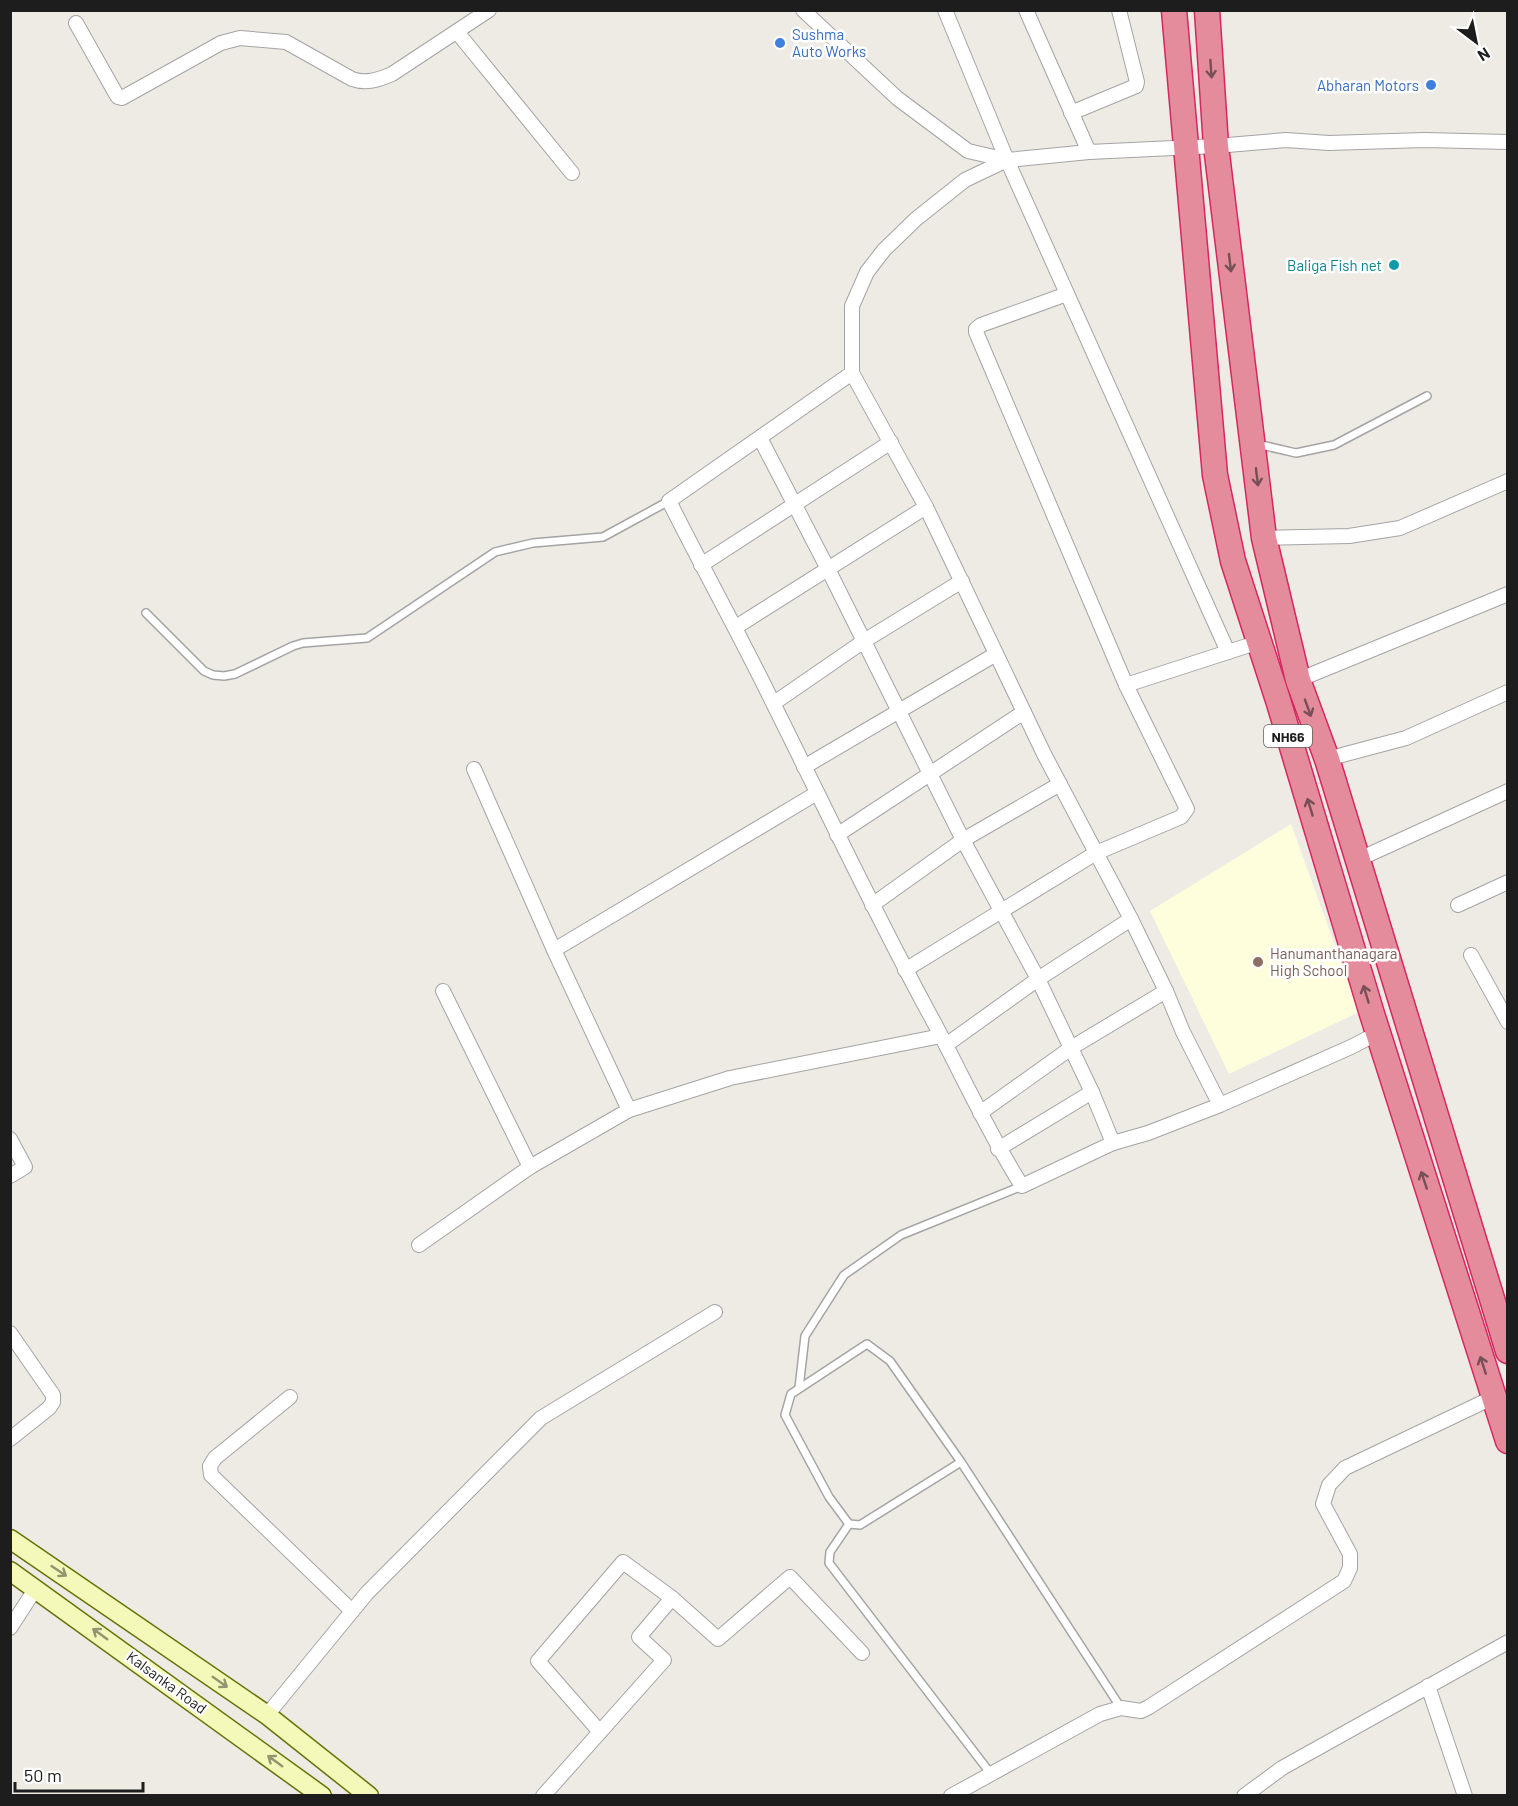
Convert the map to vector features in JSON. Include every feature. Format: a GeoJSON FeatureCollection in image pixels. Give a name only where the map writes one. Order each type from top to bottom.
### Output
{"type":"FeatureCollection","features":[{"type":"Feature","properties":{"kind":"highway","name":"NH66"},"geometry":{"type":"LineString","coordinates":[[1174,10],[1215,475],[1233,561],[1378,1033],[1508,1441]]}},
{"type":"Feature","properties":{"kind":"highway","name":"NH66"},"geometry":{"type":"LineString","coordinates":[[1207,10],[1216,146],[1264,538],[1298,680],[1327,759],[1508,1351]]}},
{"type":"Feature","properties":{"kind":"main road"},"geometry":{"type":"LineString","coordinates":[[10,1539],[267,1715],[369,1796]]}},
{"type":"Feature","properties":{"kind":"main road","name":"Kalsanka Road"},"geometry":{"type":"LineString","coordinates":[[10,1570],[322,1796]]}},
{"type":"Feature","properties":{"kind":"street"},"geometry":{"type":"LineString","coordinates":[[76,23],[116,94],[123,98],[232,39],[277,39],[351,79],[362,82],[392,74],[489,10]]}},
{"type":"Feature","properties":{"kind":"street"},"geometry":{"type":"LineString","coordinates":[[803,10],[897,98],[968,151],[1007,160],[1089,152],[1286,140],[1329,143],[1424,140],[1508,142]]}},
{"type":"Feature","properties":{"kind":"street"},"geometry":{"type":"LineString","coordinates":[[945,10],[1007,160],[1228,652]]}},
{"type":"Feature","properties":{"kind":"street"},"geometry":{"type":"LineString","coordinates":[[1026,10],[1089,152]]}},
{"type":"Feature","properties":{"kind":"street"},"geometry":{"type":"LineString","coordinates":[[1071,112],[1136,86],[1137,82],[1119,10]]}},
{"type":"Feature","properties":{"kind":"street"},"geometry":{"type":"LineString","coordinates":[[457,32],[572,173]]}},
{"type":"Feature","properties":{"kind":"street"},"geometry":{"type":"LineString","coordinates":[[1007,160],[965,180],[916,219],[884,250],[867,272],[852,306],[852,373],[926,507],[1024,712],[1131,919],[1183,1032],[1220,1105]]}},
{"type":"Feature","properties":{"kind":"street"},"geometry":{"type":"LineString","coordinates":[[906,970],[1096,853],[1181,816],[1187,808],[1126,685],[976,332],[981,325],[1067,294]]}},
{"type":"Feature","properties":{"kind":"street"},"geometry":{"type":"LineString","coordinates":[[852,373],[669,501],[700,565],[736,627],[872,905],[998,1149],[1022,1186],[1113,1143],[1148,1133],[1220,1105],[1378,1033]]}},
{"type":"Feature","properties":{"kind":"street"},"geometry":{"type":"LineString","coordinates":[[760,438],[796,505],[963,840],[1038,979],[1092,1092],[1113,1143]]}},
{"type":"Feature","properties":{"kind":"street"},"geometry":{"type":"LineString","coordinates":[[700,565],[891,442]]}},
{"type":"Feature","properties":{"kind":"street"},"geometry":{"type":"LineString","coordinates":[[1264,538],[1349,536],[1400,528],[1508,481]]}},
{"type":"Feature","properties":{"kind":"street"},"geometry":{"type":"LineString","coordinates":[[736,627],[926,507]]}},
{"type":"Feature","properties":{"kind":"street"},"geometry":{"type":"LineString","coordinates":[[774,703],[864,641],[962,581]]}},
{"type":"Feature","properties":{"kind":"street"},"geometry":{"type":"LineString","coordinates":[[1298,680],[1508,594]]}},
{"type":"Feature","properties":{"kind":"street"},"geometry":{"type":"LineString","coordinates":[[1126,685],[1259,642]]}},
{"type":"Feature","properties":{"kind":"street"},"geometry":{"type":"LineString","coordinates":[[804,767],[996,654]]}},
{"type":"Feature","properties":{"kind":"street"},"geometry":{"type":"LineString","coordinates":[[1327,759],[1406,738],[1508,692]]}},
{"type":"Feature","properties":{"kind":"street"},"geometry":{"type":"LineString","coordinates":[[837,835],[1024,712]]}},
{"type":"Feature","properties":{"kind":"street"},"geometry":{"type":"LineString","coordinates":[[474,769],[554,950],[629,1110]]}},
{"type":"Feature","properties":{"kind":"street"},"geometry":{"type":"LineString","coordinates":[[872,905],[963,840],[1060,784]]}},
{"type":"Feature","properties":{"kind":"street"},"geometry":{"type":"LineString","coordinates":[[1357,860],[1508,791]]}},
{"type":"Feature","properties":{"kind":"street"},"geometry":{"type":"LineString","coordinates":[[554,950],[817,793]]}},
{"type":"Feature","properties":{"kind":"street"},"geometry":{"type":"LineString","coordinates":[[1458,905],[1508,882]]}},
{"type":"Feature","properties":{"kind":"street"},"geometry":{"type":"LineString","coordinates":[[419,1245],[530,1167],[629,1110],[730,1078],[944,1041],[1131,919]]}},
{"type":"Feature","properties":{"kind":"street"},"geometry":{"type":"LineString","coordinates":[[1471,956],[1508,1022]]}},
{"type":"Feature","properties":{"kind":"street"},"geometry":{"type":"LineString","coordinates":[[443,991],[530,1167]]}},
{"type":"Feature","properties":{"kind":"street"},"geometry":{"type":"LineString","coordinates":[[980,1113],[1071,1048],[1166,991]]}},
{"type":"Feature","properties":{"kind":"street"},"geometry":{"type":"LineString","coordinates":[[998,1149],[1092,1092]]}},
{"type":"Feature","properties":{"kind":"street"},"geometry":{"type":"LineString","coordinates":[[10,1139],[24,1164],[24,1169],[10,1176]]}},
{"type":"Feature","properties":{"kind":"street"},"geometry":{"type":"LineString","coordinates":[[267,1715],[375,1584],[541,1418],[715,1312]]}},
{"type":"Feature","properties":{"kind":"street"},"geometry":{"type":"LineString","coordinates":[[10,1333],[52,1395],[53,1402],[49,1408],[10,1439]]}},
{"type":"Feature","properties":{"kind":"street"},"geometry":{"type":"LineString","coordinates":[[290,1397],[215,1458],[210,1466],[212,1475],[352,1611]]}},
{"type":"Feature","properties":{"kind":"street"},"geometry":{"type":"LineString","coordinates":[[951,1796],[1100,1714],[1121,1708],[1140,1711],[1149,1707],[1344,1581],[1350,1568],[1350,1554],[1323,1504],[1329,1485],[1345,1468],[1494,1397]]}},
{"type":"Feature","properties":{"kind":"street"},"geometry":{"type":"LineString","coordinates":[[600,1732],[538,1661],[623,1562],[672,1598],[718,1639],[790,1577],[862,1653]]}},
{"type":"Feature","properties":{"kind":"street"},"geometry":{"type":"LineString","coordinates":[[10,1628],[36,1588]]}},
{"type":"Feature","properties":{"kind":"street"},"geometry":{"type":"LineString","coordinates":[[543,1796],[664,1660],[639,1637],[672,1598]]}},
{"type":"Feature","properties":{"kind":"street"},"geometry":{"type":"LineString","coordinates":[[1244,1796],[1282,1768],[1508,1642]]}},
{"type":"Feature","properties":{"kind":"street"},"geometry":{"type":"LineString","coordinates":[[1428,1686],[1466,1796]]}},
{"type":"Feature","properties":{"kind":"lane"},"geometry":{"type":"LineString","coordinates":[[1252,443],[1296,453],[1334,445],[1427,396]]}},
{"type":"Feature","properties":{"kind":"lane"},"geometry":{"type":"LineString","coordinates":[[146,613],[204,671],[213,675],[235,674],[303,643],[367,638],[495,552],[533,543],[603,537],[669,501]]}},
{"type":"Feature","properties":{"kind":"lane"},"geometry":{"type":"LineString","coordinates":[[800,1388],[805,1336],[844,1275],[901,1234],[1022,1186]]}},
{"type":"Feature","properties":{"kind":"lane"},"geometry":{"type":"LineString","coordinates":[[961,1462],[860,1525],[849,1524],[829,1497],[785,1415],[791,1394],[867,1344],[890,1361],[961,1462],[1121,1708]]}},
{"type":"Feature","properties":{"kind":"lane"},"geometry":{"type":"LineString","coordinates":[[849,1524],[830,1552],[829,1563],[991,1774]]}},
{"type":"Feature","properties":{"kind":"shaded area","name":"Hanumanthanagara High School"},"geometry":{"type":"Polygon","coordinates":[[[1291,824],[1359,1012],[1229,1074],[1150,911],[1291,824]]]}},
{"type":"Feature","properties":{"kind":"place","name":"Sushma Auto Works"},"geometry":{"type":"Point","coordinates":[780,43]}},
{"type":"Feature","properties":{"kind":"place","name":"Abharan Motors"},"geometry":{"type":"Point","coordinates":[1431,85]}},
{"type":"Feature","properties":{"kind":"place","name":"Baliga Fish net"},"geometry":{"type":"Point","coordinates":[1394,265]}},
{"type":"Feature","properties":{"kind":"place","name":"Hanumanthanagara High School"},"geometry":{"type":"Point","coordinates":[1258,962]}}]}
